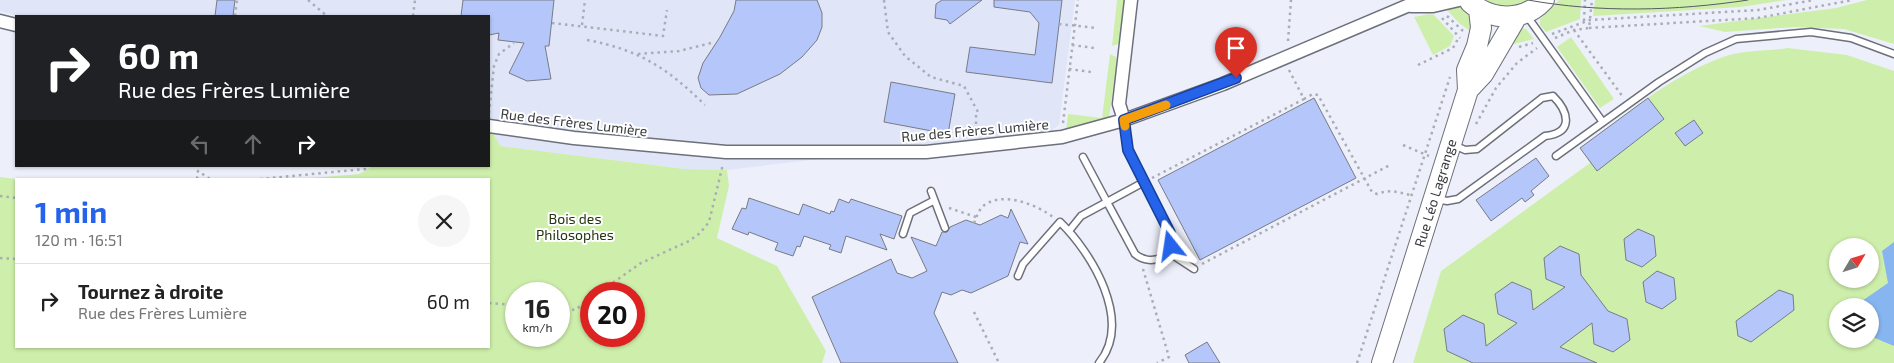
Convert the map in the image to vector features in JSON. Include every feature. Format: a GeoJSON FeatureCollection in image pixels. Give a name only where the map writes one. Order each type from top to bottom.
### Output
{"type":"FeatureCollection","features":[{"type":"Feature","properties":{"kind":"main road"},"geometry":{"type":"LineString","coordinates":[[1473,5],[1497,17],[1521,15],[1544,0]]}},
{"type":"Feature","properties":{"kind":"main road","name":"Rue Léo Lagrange"},"geometry":{"type":"LineString","coordinates":[[1382,363],[1430,202],[1458,147],[1467,70],[1477,46],[1481,28],[1473,5]]}},
{"type":"Feature","properties":{"kind":"main road","name":"Rue Léo Lagrange"},"geometry":{"type":"LineString","coordinates":[[1465,99],[1521,15]]}},
{"type":"Feature","properties":{"kind":"street"},"geometry":{"type":"LineString","coordinates":[[1124,120],[1119,104],[1132,0]]}},
{"type":"Feature","properties":{"kind":"street","name":"Rue des Frères Lumière"},"geometry":{"type":"LineString","coordinates":[[490,126],[574,138],[726,152],[926,152],[1062,137],[1124,120],[1224,84],[1290,49],[1416,3],[1433,6],[1459,0]]}},
{"type":"Feature","properties":{"kind":"street"},"geometry":{"type":"LineString","coordinates":[[0,21],[15,25]]}},
{"type":"Feature","properties":{"kind":"lane"},"geometry":{"type":"LineString","coordinates":[[1521,15],[1602,120]]}},
{"type":"Feature","properties":{"kind":"lane"},"geometry":{"type":"LineString","coordinates":[[1556,156],[1627,103],[1705,53],[1736,39],[1811,32],[1851,38],[1894,54]]}},
{"type":"Feature","properties":{"kind":"lane"},"geometry":{"type":"LineString","coordinates":[[1430,202],[1458,199],[1545,136],[1555,135],[1564,127],[1567,118],[1563,106],[1553,96],[1542,98],[1477,148],[1458,147]]}},
{"type":"Feature","properties":{"kind":"lane"},"geometry":{"type":"LineString","coordinates":[[1083,158],[1135,254],[1140,258],[1155,261],[1161,258],[1168,252],[1172,239],[1128,150],[1124,120]]}},
{"type":"Feature","properties":{"kind":"lane"},"geometry":{"type":"LineString","coordinates":[[1069,231],[1082,216],[1144,182]]}},
{"type":"Feature","properties":{"kind":"lane"},"geometry":{"type":"LineString","coordinates":[[931,192],[945,228]]}},
{"type":"Feature","properties":{"kind":"lane"},"geometry":{"type":"LineString","coordinates":[[903,234],[910,213],[933,201]]}},
{"type":"Feature","properties":{"kind":"lane"},"geometry":{"type":"LineString","coordinates":[[1018,276],[1022,264],[1060,222],[1091,261],[1107,295],[1110,332],[1106,348],[1098,363]]}},
{"type":"Feature","properties":{"kind":"lane"},"geometry":{"type":"LineString","coordinates":[[1168,252],[1194,269]]}},
{"type":"Feature","properties":{"kind":"path"},"geometry":{"type":"LineString","coordinates":[[235,15],[237,0]]}},
{"type":"Feature","properties":{"kind":"path"},"geometry":{"type":"LineString","coordinates":[[308,0],[326,15]]}},
{"type":"Feature","properties":{"kind":"path"},"geometry":{"type":"LineString","coordinates":[[413,15],[414,0]]}},
{"type":"Feature","properties":{"kind":"path"},"geometry":{"type":"LineString","coordinates":[[582,25],[584,0]]}},
{"type":"Feature","properties":{"kind":"path"},"geometry":{"type":"LineString","coordinates":[[884,0],[888,32],[905,56],[931,77],[946,83],[962,84],[969,90],[978,112],[976,115],[976,146]]}},
{"type":"Feature","properties":{"kind":"path"},"geometry":{"type":"LineString","coordinates":[[1062,137],[1078,0]]}},
{"type":"Feature","properties":{"kind":"path"},"geometry":{"type":"LineString","coordinates":[[1292,0],[1290,49],[1294,62],[1286,66],[1304,99]]}},
{"type":"Feature","properties":{"kind":"path"},"geometry":{"type":"LineString","coordinates":[[1584,22],[1585,0]]}},
{"type":"Feature","properties":{"kind":"path"},"geometry":{"type":"LineString","coordinates":[[1589,28],[1592,0]]}},
{"type":"Feature","properties":{"kind":"path"},"geometry":{"type":"LineString","coordinates":[[1548,36],[1590,20],[1758,10],[1814,0]]}},
{"type":"Feature","properties":{"kind":"path"},"geometry":{"type":"LineString","coordinates":[[1551,40],[1574,30],[1589,28],[1758,18],[1852,0]]}},
{"type":"Feature","properties":{"kind":"path"},"geometry":{"type":"LineString","coordinates":[[552,23],[664,36],[667,10]]}},
{"type":"Feature","properties":{"kind":"path"},"geometry":{"type":"LineString","coordinates":[[1444,13],[1465,32]]}},
{"type":"Feature","properties":{"kind":"path"},"geometry":{"type":"LineString","coordinates":[[1440,17],[1462,40],[1459,48]]}},
{"type":"Feature","properties":{"kind":"path"},"geometry":{"type":"LineString","coordinates":[[1059,24],[1097,28]]}},
{"type":"Feature","properties":{"kind":"path"},"geometry":{"type":"LineString","coordinates":[[1574,30],[1627,103]]}},
{"type":"Feature","properties":{"kind":"path"},"geometry":{"type":"LineString","coordinates":[[1418,65],[1453,48],[1459,37]]}},
{"type":"Feature","properties":{"kind":"path"},"geometry":{"type":"LineString","coordinates":[[587,40],[609,44],[638,54],[676,77],[705,105]]}},
{"type":"Feature","properties":{"kind":"path"},"geometry":{"type":"LineString","coordinates":[[1513,48],[1536,42]]}},
{"type":"Feature","properties":{"kind":"path"},"geometry":{"type":"LineString","coordinates":[[490,104],[494,66],[499,54],[514,43]]}},
{"type":"Feature","properties":{"kind":"path"},"geometry":{"type":"LineString","coordinates":[[638,54],[679,50],[711,43]]}},
{"type":"Feature","properties":{"kind":"path"},"geometry":{"type":"LineString","coordinates":[[1072,45],[1094,48]]}},
{"type":"Feature","properties":{"kind":"path"},"geometry":{"type":"LineString","coordinates":[[1458,147],[1496,88],[1517,62],[1539,46]]}},
{"type":"Feature","properties":{"kind":"path"},"geometry":{"type":"LineString","coordinates":[[1069,69],[1091,72]]}},
{"type":"Feature","properties":{"kind":"path"},"geometry":{"type":"LineString","coordinates":[[1357,363],[1450,75]]}},
{"type":"Feature","properties":{"kind":"path"},"geometry":{"type":"LineString","coordinates":[[1144,182],[1313,94],[1318,96],[1372,192],[1377,194],[1385,191],[1394,191],[1410,195]]}},
{"type":"Feature","properties":{"kind":"path"},"geometry":{"type":"LineString","coordinates":[[1403,145],[1435,157]]}},
{"type":"Feature","properties":{"kind":"path"},"geometry":{"type":"LineString","coordinates":[[614,282],[641,263],[689,241],[700,233],[709,222],[726,152]]}},
{"type":"Feature","properties":{"kind":"path"},"geometry":{"type":"LineString","coordinates":[[1194,269],[1365,180],[1390,165]]}},
{"type":"Feature","properties":{"kind":"path"},"geometry":{"type":"LineString","coordinates":[[270,178],[365,169],[366,167]]}},
{"type":"Feature","properties":{"kind":"path"},"geometry":{"type":"LineString","coordinates":[[197,178],[198,171],[208,178]]}},
{"type":"Feature","properties":{"kind":"path"},"geometry":{"type":"LineString","coordinates":[[0,196],[15,198]]}},
{"type":"Feature","properties":{"kind":"path"},"geometry":{"type":"LineString","coordinates":[[974,223],[980,209],[987,203],[1009,201],[1039,208],[1060,222]]}},
{"type":"Feature","properties":{"kind":"path"},"geometry":{"type":"LineString","coordinates":[[959,212],[976,218]]}},
{"type":"Feature","properties":{"kind":"path"},"geometry":{"type":"LineString","coordinates":[[0,258],[15,259]]}},
{"type":"Feature","properties":{"kind":"path"},"geometry":{"type":"LineString","coordinates":[[1140,258],[1168,357],[1157,363]]}},
{"type":"Feature","properties":{"kind":"path"},"geometry":{"type":"LineString","coordinates":[[490,303],[505,304]]}},
{"type":"Feature","properties":{"kind":"path"},"geometry":{"type":"LineString","coordinates":[[974,312],[999,363]]}},
{"type":"Feature","properties":{"kind":"shaded area"},"geometry":{"type":"Polygon","coordinates":[[[0,0],[1075,0],[1059,125],[1049,132],[727,170],[685,169],[499,146],[493,133],[490,133],[490,15],[15,15],[0,11],[0,0]]]}},
{"type":"Feature","properties":{"kind":"green space"},"geometry":{"type":"Polygon","coordinates":[[[1117,0],[1125,0],[1120,41],[1112,46],[1117,0]]]}},
{"type":"Feature","properties":{"kind":"green space"},"geometry":{"type":"Polygon","coordinates":[[[1477,0],[1536,0],[1516,10],[1477,0]]]}},
{"type":"Feature","properties":{"kind":"green space"},"geometry":{"type":"Polygon","coordinates":[[[1559,0],[1581,0],[1580,19],[1546,32],[1540,25],[1540,19],[1559,0]]]}},
{"type":"Feature","properties":{"kind":"green space"},"geometry":{"type":"Polygon","coordinates":[[[1595,0],[1786,0],[1741,7],[1593,16],[1595,0]]]}},
{"type":"Feature","properties":{"kind":"green space"},"geometry":{"type":"Polygon","coordinates":[[[1867,0],[1894,0],[1894,44],[1844,29],[1795,27],[1725,32],[1699,26],[1836,8],[1867,0]]]}},
{"type":"Feature","properties":{"kind":"green space"},"geometry":{"type":"Polygon","coordinates":[[[1455,6],[1467,12],[1474,34],[1459,23],[1446,9],[1455,6]]]}},
{"type":"Feature","properties":{"kind":"green space"},"geometry":{"type":"Polygon","coordinates":[[[1434,15],[1454,36],[1450,46],[1433,55],[1414,17],[1434,15]]]}},
{"type":"Feature","properties":{"kind":"green space"},"geometry":{"type":"Polygon","coordinates":[[[1520,28],[1526,29],[1534,39],[1506,46],[1520,28]]]}},
{"type":"Feature","properties":{"kind":"green space"},"geometry":{"type":"Polygon","coordinates":[[[1571,37],[1614,99],[1600,108],[1557,47],[1571,37]]]}},
{"type":"Feature","properties":{"kind":"green space"},"geometry":{"type":"Polygon","coordinates":[[[1788,48],[1847,55],[1894,71],[1894,363],[1413,363],[1441,271],[1590,163],[1580,148],[1648,98],[1703,65],[1723,57],[1755,51],[1788,48]]]}},
{"type":"Feature","properties":{"kind":"green space"},"geometry":{"type":"Polygon","coordinates":[[[1110,54],[1116,57],[1117,61],[1109,118],[1104,123],[1066,132],[1068,114],[1102,118],[1110,54]]]}},
{"type":"Feature","properties":{"kind":"green space","name":"Bois des Philosophes"},"geometry":{"type":"Polygon","coordinates":[[[490,133],[493,133],[500,146],[685,169],[727,170],[729,186],[717,238],[777,266],[826,351],[822,363],[0,363],[0,177],[15,179],[15,348],[490,348],[490,178],[311,178],[359,174],[371,167],[490,167],[490,133]]]}},
{"type":"Feature","properties":{"kind":"water"},"geometry":{"type":"Polygon","coordinates":[[[1894,242],[1894,346],[1879,340],[1879,298],[1866,298],[1888,283],[1882,251],[1894,242]]]}},
{"type":"Feature","properties":{"kind":"building"},"geometry":{"type":"Polygon","coordinates":[[[217,0],[235,0],[233,15],[215,15],[217,0]]]}},
{"type":"Feature","properties":{"kind":"building"},"geometry":{"type":"Polygon","coordinates":[[[463,0],[554,0],[549,46],[545,46],[551,79],[527,81],[509,73],[524,43],[498,40],[499,33],[490,35],[490,15],[461,15],[463,0]]]}},
{"type":"Feature","properties":{"kind":"building"},"geometry":{"type":"Polygon","coordinates":[[[736,0],[817,0],[822,13],[822,27],[817,40],[802,57],[780,74],[737,94],[709,95],[701,88],[698,78],[703,63],[734,11],[736,0]]]}},
{"type":"Feature","properties":{"kind":"building"},"geometry":{"type":"Polygon","coordinates":[[[942,0],[982,0],[950,24],[947,20],[935,18],[936,4],[942,0]]]}},
{"type":"Feature","properties":{"kind":"building"},"geometry":{"type":"Polygon","coordinates":[[[994,0],[1062,0],[1052,83],[966,72],[970,47],[1035,55],[1039,23],[1030,12],[994,7],[994,0]]]}},
{"type":"Feature","properties":{"kind":"building"},"geometry":{"type":"Polygon","coordinates":[[[891,82],[955,94],[948,134],[884,122],[891,82]]]}},
{"type":"Feature","properties":{"kind":"building"},"geometry":{"type":"Polygon","coordinates":[[[1314,98],[1356,178],[1200,260],[1158,180],[1314,98]]]}},
{"type":"Feature","properties":{"kind":"building"},"geometry":{"type":"Polygon","coordinates":[[[1648,98],[1664,119],[1597,171],[1580,148],[1648,98]]]}},
{"type":"Feature","properties":{"kind":"building"},"geometry":{"type":"Polygon","coordinates":[[[1694,120],[1703,133],[1685,146],[1675,133],[1694,120]]]}},
{"type":"Feature","properties":{"kind":"building"},"geometry":{"type":"Polygon","coordinates":[[[1536,158],[1549,176],[1531,191],[1534,195],[1525,202],[1522,198],[1491,221],[1476,200],[1536,158]]]}},
{"type":"Feature","properties":{"kind":"building"},"geometry":{"type":"Polygon","coordinates":[[[749,198],[799,215],[803,204],[830,214],[831,211],[834,212],[839,199],[849,203],[851,199],[902,216],[894,239],[880,234],[887,250],[846,236],[841,253],[829,249],[831,245],[804,236],[800,247],[797,246],[793,256],[775,250],[778,243],[749,232],[748,235],[732,229],[742,208],[746,209],[749,198]]]}},
{"type":"Feature","properties":{"kind":"building"},"geometry":{"type":"Polygon","coordinates":[[[1011,209],[1028,244],[1020,242],[1008,276],[971,293],[962,290],[951,295],[942,292],[934,313],[958,363],[841,363],[812,297],[891,259],[897,273],[912,278],[927,271],[911,237],[936,246],[942,232],[947,232],[950,227],[966,220],[980,225],[1001,215],[1008,218],[1011,209]]]}},
{"type":"Feature","properties":{"kind":"building"},"geometry":{"type":"Polygon","coordinates":[[[1638,229],[1654,236],[1656,256],[1642,267],[1626,260],[1624,239],[1638,229]]]}},
{"type":"Feature","properties":{"kind":"building"},"geometry":{"type":"Polygon","coordinates":[[[1560,246],[1579,254],[1581,275],[1608,311],[1627,319],[1630,340],[1613,352],[1594,344],[1592,323],[1560,347],[1597,363],[1473,363],[1447,351],[1444,329],[1463,315],[1484,324],[1486,346],[1517,323],[1498,314],[1495,294],[1512,282],[1531,290],[1533,310],[1565,287],[1546,279],[1544,258],[1560,246]]]}},
{"type":"Feature","properties":{"kind":"building"},"geometry":{"type":"Polygon","coordinates":[[[1657,271],[1674,278],[1676,299],[1662,309],[1646,302],[1643,282],[1657,271]]]}},
{"type":"Feature","properties":{"kind":"building"},"geometry":{"type":"Polygon","coordinates":[[[1779,290],[1793,295],[1794,310],[1751,342],[1738,336],[1736,321],[1779,290]]]}},
{"type":"Feature","properties":{"kind":"building"},"geometry":{"type":"Polygon","coordinates":[[[1207,342],[1220,363],[1189,363],[1185,355],[1207,342]]]}},
{"type":"Feature","properties":{"kind":"tram line"},"geometry":{"type":"LineString","coordinates":[[1528,0],[1610,9],[1665,8],[1748,0]]}},
{"type":"Feature","properties":{"kind":"slow traffic"},"geometry":{"type":"LineString","coordinates":[[1125,126],[1124,120],[1166,105]]}},
{"type":"Feature","properties":{"kind":"route"},"geometry":{"type":"LineString","coordinates":[[1171,246],[1172,239],[1170,233],[1128,150],[1124,120],[1236,78]]}}]}
